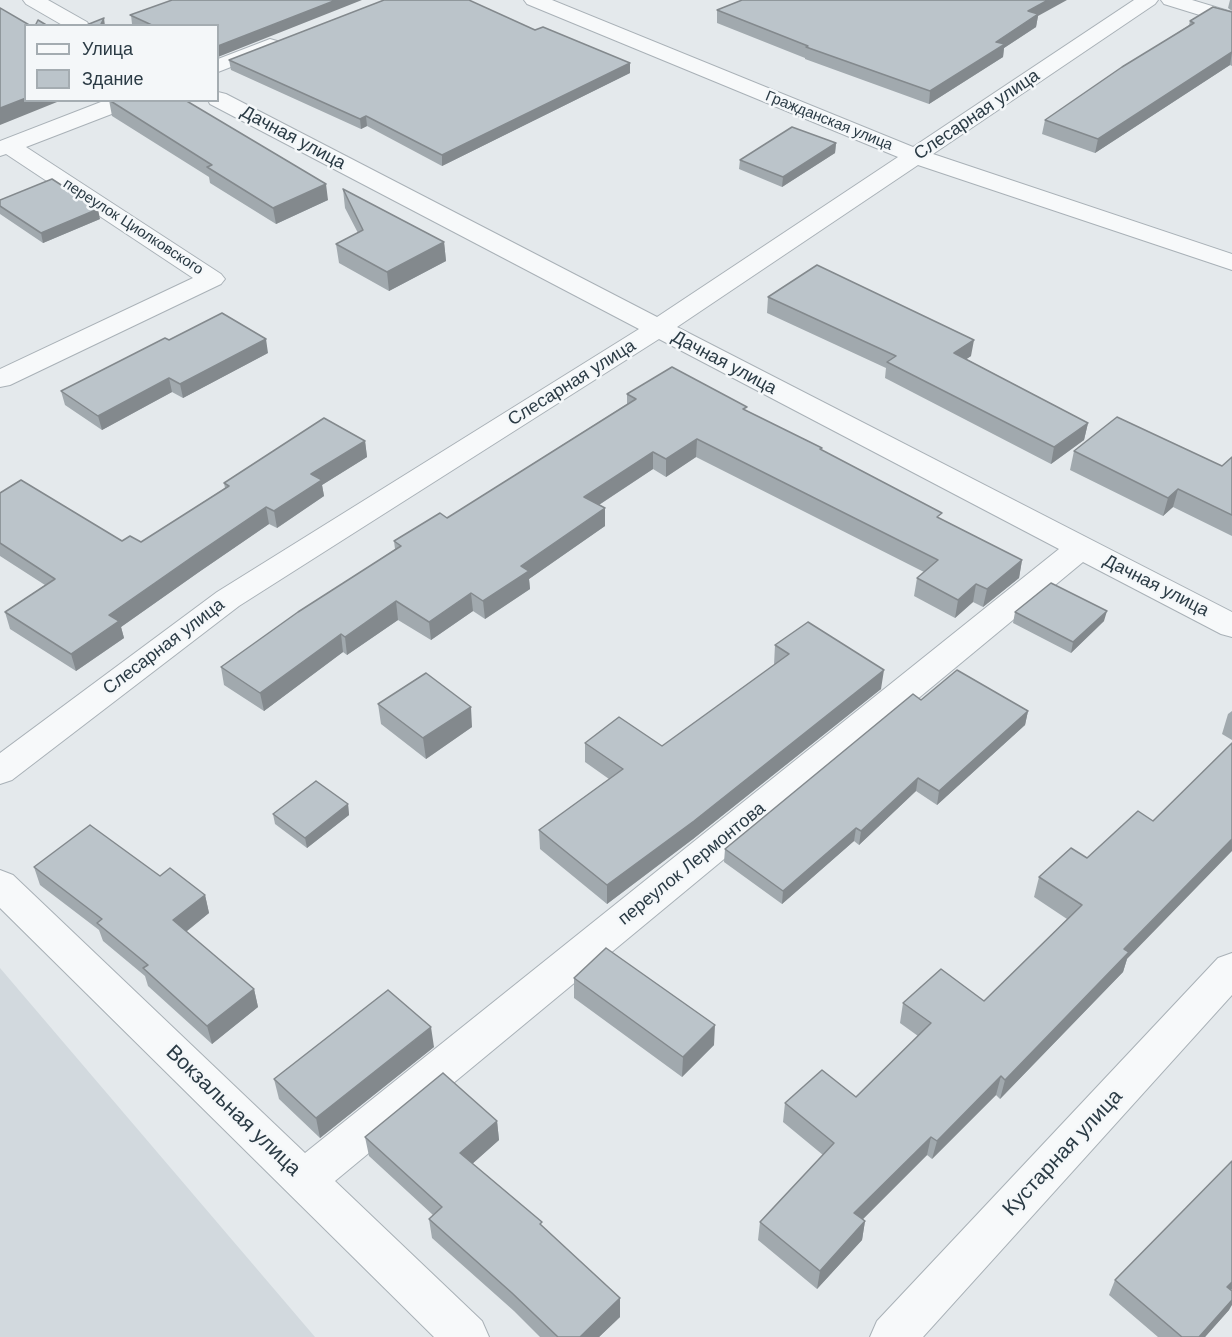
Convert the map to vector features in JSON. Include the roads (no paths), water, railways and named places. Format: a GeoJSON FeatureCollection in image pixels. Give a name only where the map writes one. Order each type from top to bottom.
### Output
{"type":"FeatureCollection","features":[{"type":"Feature","properties":{"kind":"street"},"geometry":{"type":"LineString","coordinates":[[33,0],[76,24]]}},
{"type":"Feature","properties":{"kind":"street","name":"Гражданская улица"},"geometry":{"type":"LineString","coordinates":[[534,0],[915,156],[1232,262]]}},
{"type":"Feature","properties":{"kind":"street","name":"Слесарная улица"},"geometry":{"type":"LineString","coordinates":[[0,771],[228,599],[658,328],[1148,0]]}},
{"type":"Feature","properties":{"kind":"street"},"geometry":{"type":"LineString","coordinates":[[1171,0],[1232,20]]}},
{"type":"Feature","properties":{"kind":"street"},"geometry":{"type":"LineString","coordinates":[[219,66],[291,37]]}},
{"type":"Feature","properties":{"kind":"street","name":"Дачная улица"},"geometry":{"type":"LineString","coordinates":[[219,100],[1232,626]]}},
{"type":"Feature","properties":{"kind":"street"},"geometry":{"type":"LineString","coordinates":[[4,148],[122,102]]}},
{"type":"Feature","properties":{"kind":"street","name":"переулок Циолковского"},"geometry":{"type":"LineString","coordinates":[[0,379],[212,279],[4,148]]}},
{"type":"Feature","properties":{"kind":"street","name":"переулок Лермонтова"},"geometry":{"type":"LineString","coordinates":[[304,1180],[1080,548]]}},
{"type":"Feature","properties":{"kind":"street","name":"Вокзальная улица"},"geometry":{"type":"LineString","coordinates":[[0,885],[466,1337]]}},
{"type":"Feature","properties":{"kind":"street","name":"Кустарная улица"},"geometry":{"type":"LineString","coordinates":[[893,1337],[1232,969]]}}]}
